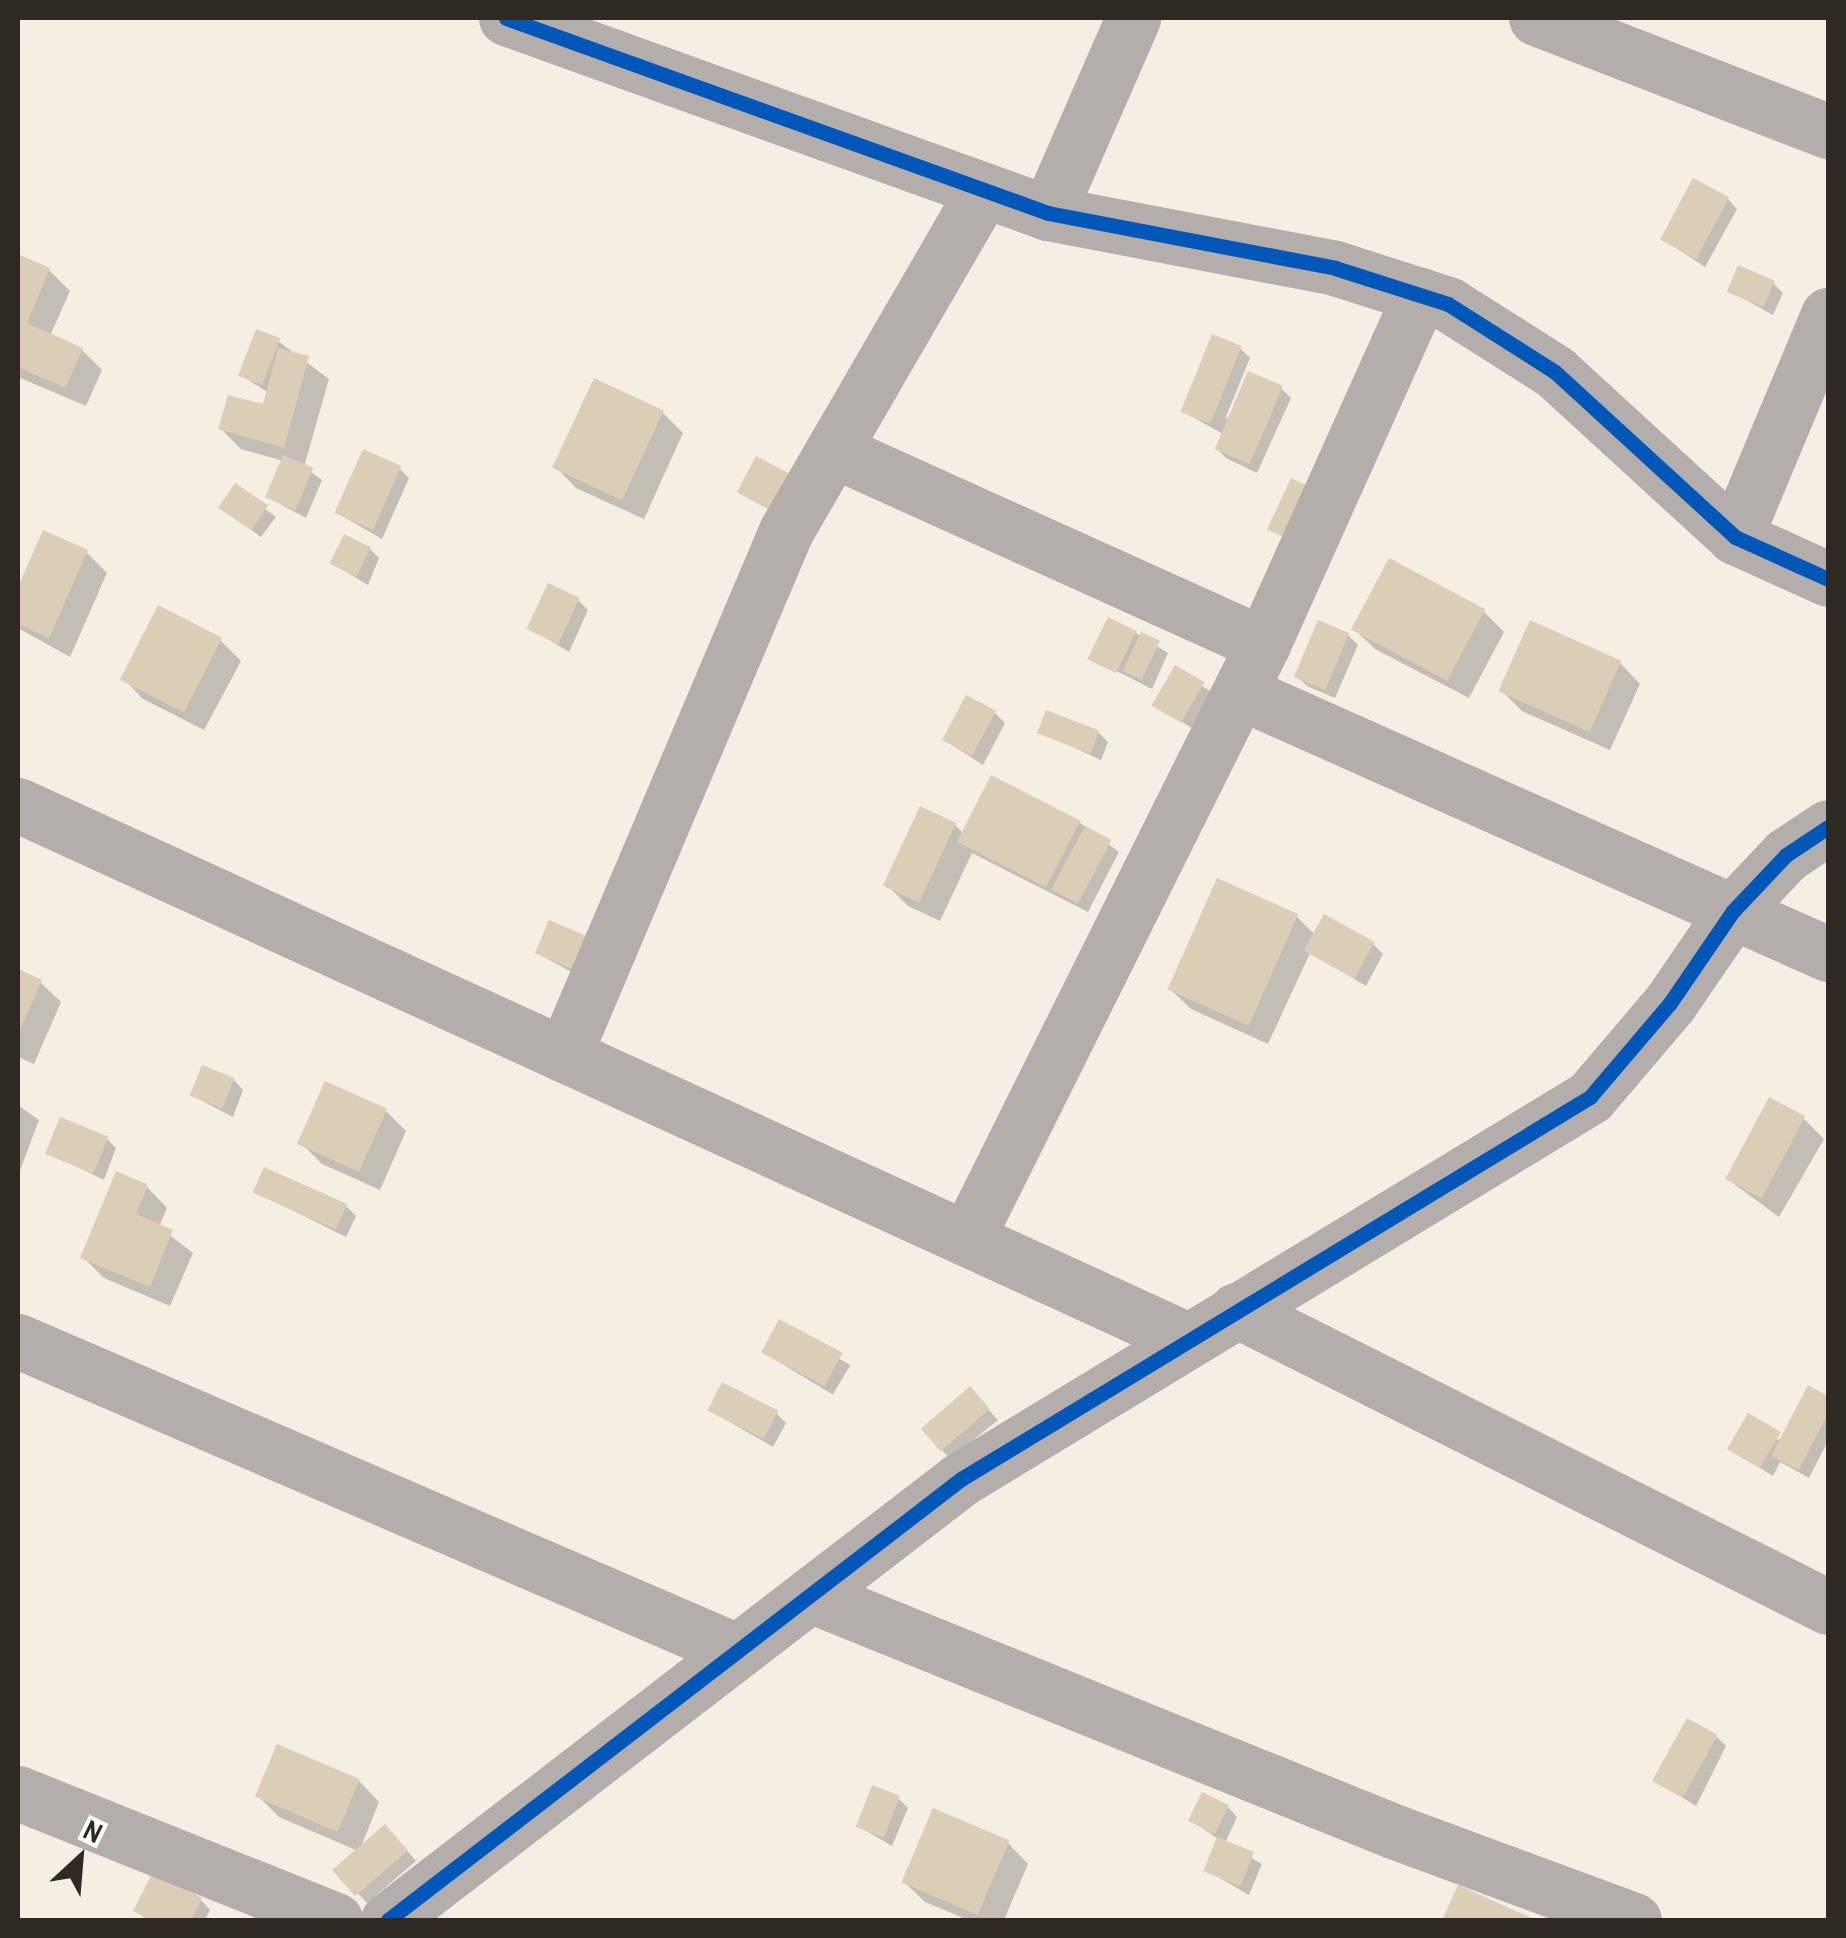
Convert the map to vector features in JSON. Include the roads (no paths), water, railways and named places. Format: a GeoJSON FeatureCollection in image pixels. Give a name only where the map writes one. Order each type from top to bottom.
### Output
{"type":"FeatureCollection","features":[{"type":"Feature","properties":{"kind":"street"},"geometry":{"type":"LineString","coordinates":[[506,18],[1048,213],[1335,268],[1448,304],[1556,372],[1734,537],[1828,579]]}},
{"type":"Feature","properties":{"kind":"street"},"geometry":{"type":"LineString","coordinates":[[1048,213],[1133,18]]}},
{"type":"Feature","properties":{"kind":"street"},"geometry":{"type":"LineString","coordinates":[[1536,18],[1828,132]]}},
{"type":"Feature","properties":{"kind":"street"},"geometry":{"type":"LineString","coordinates":[[564,1055],[786,531],[984,190]]}},
{"type":"Feature","properties":{"kind":"street"},"geometry":{"type":"LineString","coordinates":[[967,1238],[1264,644],[1420,295]]}},
{"type":"Feature","properties":{"kind":"street"},"geometry":{"type":"LineString","coordinates":[[1734,537],[1828,316]]}},
{"type":"Feature","properties":{"kind":"street"},"geometry":{"type":"LineString","coordinates":[[833,450],[1264,644]]}},
{"type":"Feature","properties":{"kind":"street"},"geometry":{"type":"LineString","coordinates":[[1240,692],[1828,954]]}},
{"type":"Feature","properties":{"kind":"street"},"geometry":{"type":"LineString","coordinates":[[18,804],[1188,1340]]}},
{"type":"Feature","properties":{"kind":"street"},"geometry":{"type":"LineString","coordinates":[[388,1920],[961,1479],[1590,1098],[1670,1003],[1733,910],[1786,855],[1828,827]]}},
{"type":"Feature","properties":{"kind":"street"},"geometry":{"type":"LineString","coordinates":[[1236,1310],[1828,1607]]}},
{"type":"Feature","properties":{"kind":"street"},"geometry":{"type":"LineString","coordinates":[[18,1341],[736,1651]]}},
{"type":"Feature","properties":{"kind":"street"},"geometry":{"type":"LineString","coordinates":[[810,1595],[1394,1831],[1634,1920]]}},
{"type":"Feature","properties":{"kind":"street"},"geometry":{"type":"LineString","coordinates":[[18,1793],[336,1920]]}}]}
